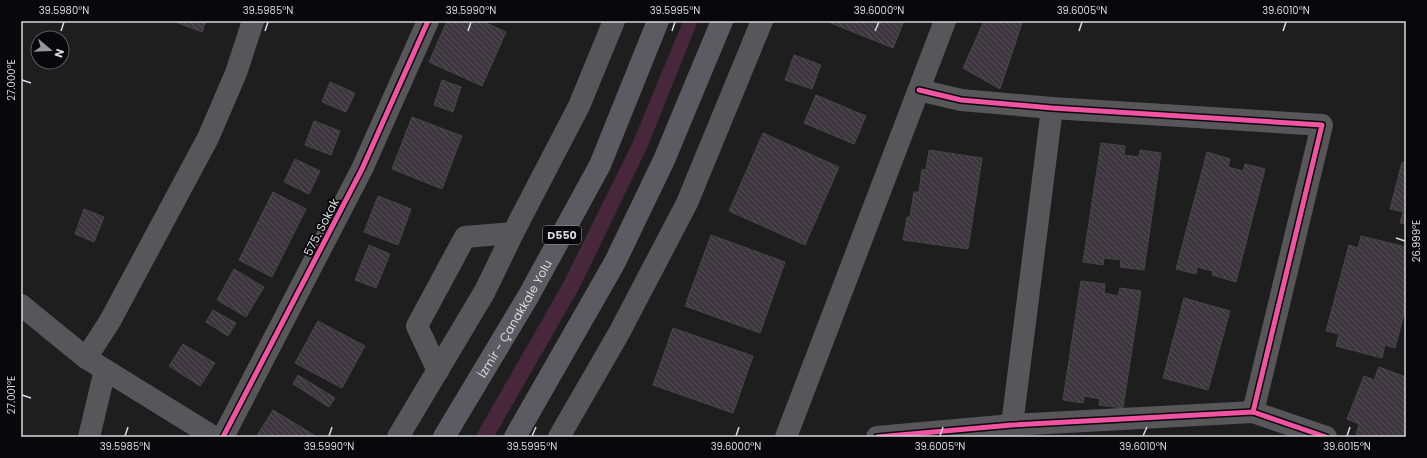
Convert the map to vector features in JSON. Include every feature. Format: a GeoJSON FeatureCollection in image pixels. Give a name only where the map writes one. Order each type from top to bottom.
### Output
{"type":"FeatureCollection","features":[{"type":"Feature","properties":{"kind":"highway","name":"İzmir - Çanakkale Yolu"},"geometry":{"type":"LineString","coordinates":[[444,437],[529,294],[600,165],[658,21]]}},
{"type":"Feature","properties":{"kind":"highway"},"geometry":{"type":"LineString","coordinates":[[515,437],[616,262],[664,160],[722,21]]}},
{"type":"Feature","properties":{"kind":"main road"},"geometry":{"type":"LineString","coordinates":[[398,437],[485,291],[513,233],[580,106],[614,21]]}},
{"type":"Feature","properties":{"kind":"main road"},"geometry":{"type":"LineString","coordinates":[[559,437],[619,333],[687,203],[762,21]]}},
{"type":"Feature","properties":{"kind":"street"},"geometry":{"type":"LineString","coordinates":[[86,358],[110,321],[208,138],[236,72],[253,21]]}},
{"type":"Feature","properties":{"kind":"street","name":"575. Sokak"},"geometry":{"type":"LineString","coordinates":[[223,437],[362,169],[428,21]]}},
{"type":"Feature","properties":{"kind":"street"},"geometry":{"type":"LineString","coordinates":[[786,437],[945,21]]}},
{"type":"Feature","properties":{"kind":"street"},"geometry":{"type":"LineString","coordinates":[[919,90],[961,100],[1052,108],[1322,125],[1253,412]]}},
{"type":"Feature","properties":{"kind":"street"},"geometry":{"type":"LineString","coordinates":[[1012,425],[1052,108]]}},
{"type":"Feature","properties":{"kind":"street"},"geometry":{"type":"LineString","coordinates":[[438,370],[417,326],[465,237],[513,233]]}},
{"type":"Feature","properties":{"kind":"street"},"geometry":{"type":"LineString","coordinates":[[21,305],[86,358],[214,437]]}},
{"type":"Feature","properties":{"kind":"street"},"geometry":{"type":"LineString","coordinates":[[89,437],[105,370]]}},
{"type":"Feature","properties":{"kind":"street"},"geometry":{"type":"LineString","coordinates":[[877,437],[1012,425],[1253,412],[1326,437]]}},
{"type":"Feature","properties":{"kind":"shaded area"},"geometry":{"type":"Polygon","coordinates":[[[683,21],[698,21],[647,148],[580,287],[494,437],[475,437],[562,285],[632,144],[683,21]]]}},
{"type":"Feature","properties":{"kind":"building"},"geometry":{"type":"Polygon","coordinates":[[[173,21],[206,21],[202,32],[173,21]]]}},
{"type":"Feature","properties":{"kind":"building"},"geometry":{"type":"Polygon","coordinates":[[[447,21],[482,21],[506,32],[482,86],[429,62],[447,21]]]}},
{"type":"Feature","properties":{"kind":"building"},"geometry":{"type":"Polygon","coordinates":[[[826,21],[904,21],[893,48],[826,21]]]}},
{"type":"Feature","properties":{"kind":"building"},"geometry":{"type":"Polygon","coordinates":[[[984,21],[1018,21],[1022,23],[1000,89],[963,68],[984,21]]]}},
{"type":"Feature","properties":{"kind":"building"},"geometry":{"type":"Polygon","coordinates":[[[794,55],[821,65],[812,89],[785,80],[794,55]]]}},
{"type":"Feature","properties":{"kind":"building"},"geometry":{"type":"Polygon","coordinates":[[[442,80],[461,87],[453,112],[434,105],[442,80]]]}},
{"type":"Feature","properties":{"kind":"building"},"geometry":{"type":"Polygon","coordinates":[[[330,82],[355,93],[346,112],[322,102],[330,82]]]}},
{"type":"Feature","properties":{"kind":"building"},"geometry":{"type":"Polygon","coordinates":[[[816,95],[866,116],[854,144],[804,123],[816,95]]]}},
{"type":"Feature","properties":{"kind":"building"},"geometry":{"type":"Polygon","coordinates":[[[412,117],[462,136],[442,189],[392,169],[412,117]]]}},
{"type":"Feature","properties":{"kind":"building"},"geometry":{"type":"Polygon","coordinates":[[[314,121],[340,131],[331,155],[305,145],[314,121]]]}},
{"type":"Feature","properties":{"kind":"building"},"geometry":{"type":"Polygon","coordinates":[[[763,133],[839,167],[805,245],[729,211],[763,133]]]}},
{"type":"Feature","properties":{"kind":"building"},"geometry":{"type":"Polygon","coordinates":[[[1101,143],[1125,146],[1124,155],[1139,157],[1140,150],[1161,153],[1144,270],[1120,267],[1121,260],[1104,258],[1103,265],[1083,262],[1101,143]]]}},
{"type":"Feature","properties":{"kind":"building"},"geometry":{"type":"Polygon","coordinates":[[[929,150],[982,158],[968,249],[903,240],[907,217],[910,217],[914,192],[919,192],[922,169],[926,170],[929,150]]]}},
{"type":"Feature","properties":{"kind":"building"},"geometry":{"type":"Polygon","coordinates":[[[1207,152],[1230,159],[1228,167],[1243,171],[1245,164],[1265,169],[1236,282],[1212,275],[1213,271],[1197,267],[1196,274],[1176,269],[1207,152]]]}},
{"type":"Feature","properties":{"kind":"building"},"geometry":{"type":"Polygon","coordinates":[[[295,159],[320,171],[309,194],[284,182],[295,159]]]}},
{"type":"Feature","properties":{"kind":"building"},"geometry":{"type":"Polygon","coordinates":[[[1402,162],[1406,163],[1406,224],[1400,223],[1403,212],[1390,209],[1402,162]]]}},
{"type":"Feature","properties":{"kind":"building"},"geometry":{"type":"Polygon","coordinates":[[[273,192],[306,209],[272,277],[239,260],[273,192]]]}},
{"type":"Feature","properties":{"kind":"building"},"geometry":{"type":"Polygon","coordinates":[[[378,196],[411,209],[398,245],[364,232],[378,196]]]}},
{"type":"Feature","properties":{"kind":"building"},"geometry":{"type":"Polygon","coordinates":[[[84,209],[104,217],[94,242],[75,234],[84,209]]]}},
{"type":"Feature","properties":{"kind":"building"},"geometry":{"type":"Polygon","coordinates":[[[711,235],[785,262],[760,333],[685,306],[711,235]]]}},
{"type":"Feature","properties":{"kind":"building"},"geometry":{"type":"Polygon","coordinates":[[[1361,236],[1406,247],[1404,263],[1406,263],[1406,306],[1395,348],[1385,345],[1382,358],[1336,346],[1339,334],[1326,331],[1349,245],[1358,248],[1361,236]]]}},
{"type":"Feature","properties":{"kind":"building"},"geometry":{"type":"Polygon","coordinates":[[[369,245],[390,254],[376,288],[355,280],[369,245]]]}},
{"type":"Feature","properties":{"kind":"building"},"geometry":{"type":"Polygon","coordinates":[[[234,269],[264,287],[246,317],[217,300],[234,269]]]}},
{"type":"Feature","properties":{"kind":"building"},"geometry":{"type":"Polygon","coordinates":[[[1081,281],[1105,284],[1104,293],[1118,296],[1120,288],[1141,291],[1123,408],[1099,405],[1100,399],[1084,396],[1083,403],[1063,400],[1081,281]]]}},
{"type":"Feature","properties":{"kind":"building"},"geometry":{"type":"Polygon","coordinates":[[[1184,298],[1230,311],[1208,390],[1163,378],[1184,298]]]}},
{"type":"Feature","properties":{"kind":"building"},"geometry":{"type":"Polygon","coordinates":[[[213,310],[236,323],[228,336],[206,322],[213,310]]]}},
{"type":"Feature","properties":{"kind":"building"},"geometry":{"type":"Polygon","coordinates":[[[318,321],[365,346],[342,388],[295,363],[318,321]]]}},
{"type":"Feature","properties":{"kind":"building"},"geometry":{"type":"Polygon","coordinates":[[[673,328],[753,356],[733,413],[653,385],[673,328]]]}},
{"type":"Feature","properties":{"kind":"building"},"geometry":{"type":"Polygon","coordinates":[[[183,344],[215,363],[200,386],[169,366],[183,344]]]}},
{"type":"Feature","properties":{"kind":"building"},"geometry":{"type":"Polygon","coordinates":[[[1379,367],[1406,377],[1406,437],[1364,437],[1356,434],[1359,424],[1347,419],[1364,376],[1374,380],[1379,367]]]}},
{"type":"Feature","properties":{"kind":"building"},"geometry":{"type":"Polygon","coordinates":[[[298,375],[335,398],[329,407],[293,384],[298,375]]]}},
{"type":"Feature","properties":{"kind":"building"},"geometry":{"type":"Polygon","coordinates":[[[273,410],[314,435],[313,437],[256,437],[273,410]]]}},
{"type":"Feature","properties":{"kind":"cycle path"},"geometry":{"type":"LineString","coordinates":[[223,437],[362,169],[428,21]]}},
{"type":"Feature","properties":{"kind":"cycle path"},"geometry":{"type":"LineString","coordinates":[[919,90],[961,100],[1052,108],[1322,125],[1253,412]]}},
{"type":"Feature","properties":{"kind":"cycle path"},"geometry":{"type":"LineString","coordinates":[[877,437],[1012,425],[1253,412],[1326,437]]}}]}
